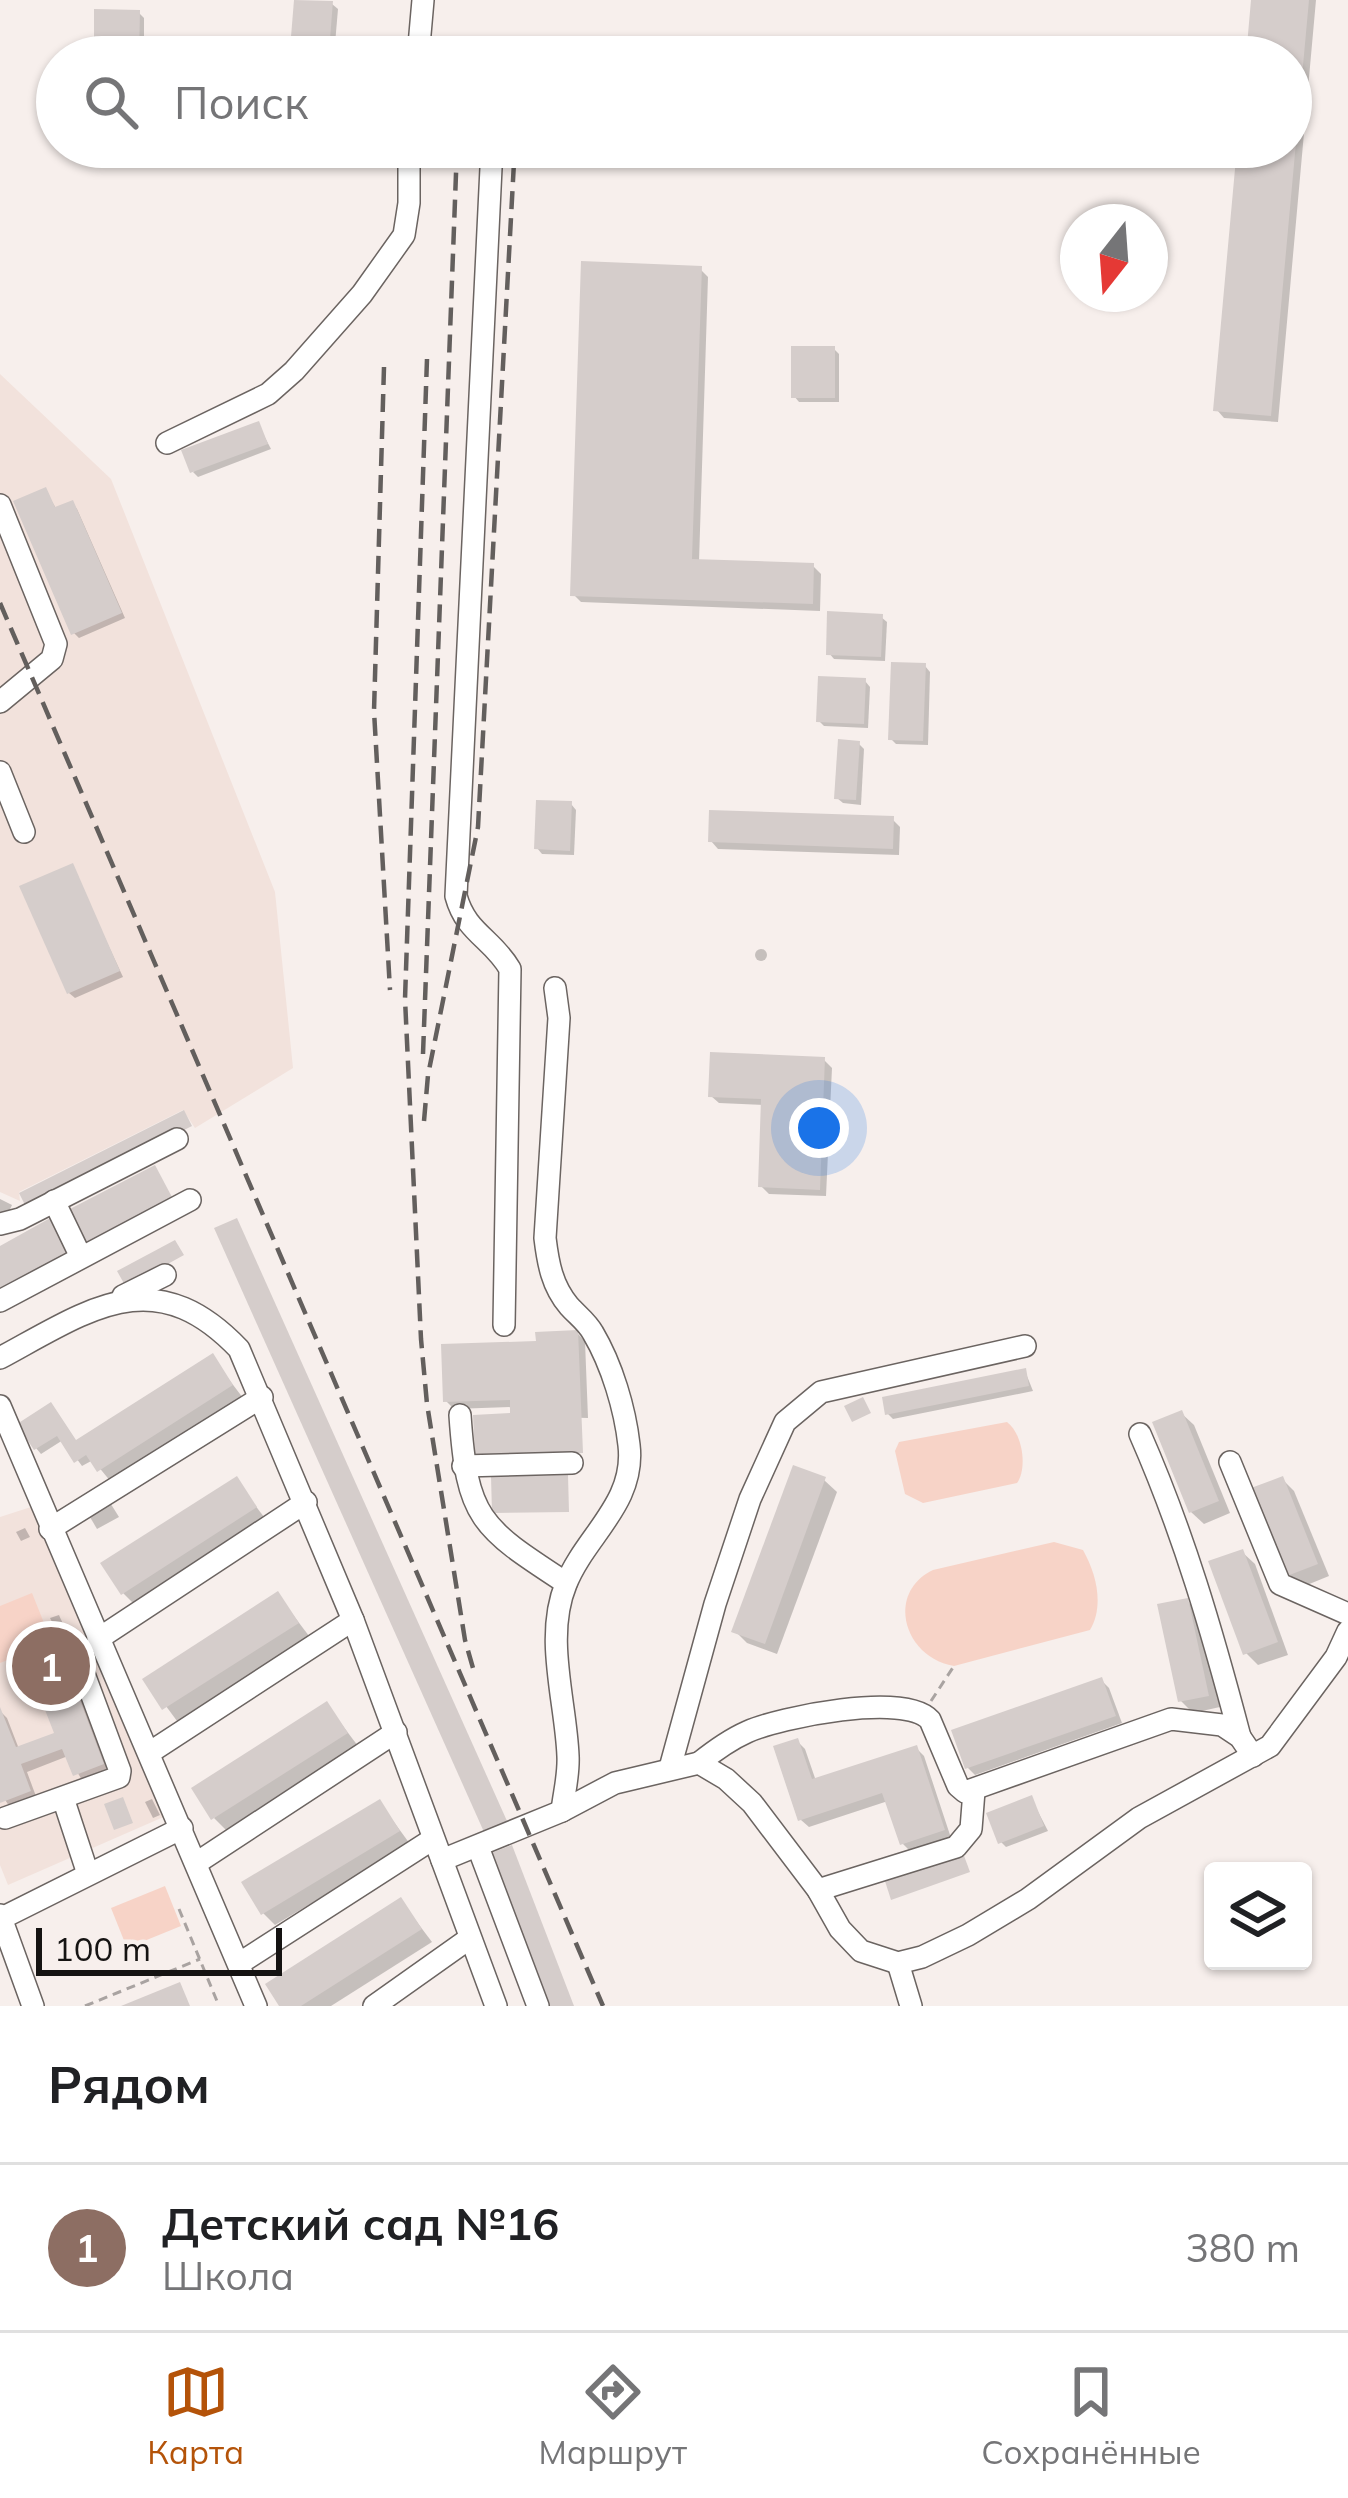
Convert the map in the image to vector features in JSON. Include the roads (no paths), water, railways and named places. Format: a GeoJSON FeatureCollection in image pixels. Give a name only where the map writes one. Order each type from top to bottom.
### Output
{"type":"FeatureCollection","features":[{"type":"Feature","properties":{"kind":"street"},"geometry":{"type":"LineString","coordinates":[[420,36],[423,0]]}},
{"type":"Feature","properties":{"kind":"street"},"geometry":{"type":"LineString","coordinates":[[167,443],[268,394],[362,294],[404,235],[409,168]]}},
{"type":"Feature","properties":{"kind":"street"},"geometry":{"type":"LineString","coordinates":[[491,168],[456,896],[462,917],[499,950],[510,968],[504,1325]]}},
{"type":"Feature","properties":{"kind":"street"},"geometry":{"type":"LineString","coordinates":[[0,506],[56,644],[52,659],[0,702]]}},
{"type":"Feature","properties":{"kind":"street"},"geometry":{"type":"LineString","coordinates":[[0,772],[24,832]]}},
{"type":"Feature","properties":{"kind":"street"},"geometry":{"type":"LineString","coordinates":[[556,988],[559,1018],[545,1238],[549,1269],[560,1294],[591,1328],[606,1358],[630,1450],[627,1479],[615,1507],[566,1583],[559,1630],[568,1759],[562,1811]]}},
{"type":"Feature","properties":{"kind":"street"},"geometry":{"type":"LineString","coordinates":[[0,1225],[177,1139]]}},
{"type":"Feature","properties":{"kind":"street"},"geometry":{"type":"LineString","coordinates":[[0,1301],[190,1200]]}},
{"type":"Feature","properties":{"kind":"street"},"geometry":{"type":"LineString","coordinates":[[54,1201],[80,1255]]}},
{"type":"Feature","properties":{"kind":"street"},"geometry":{"type":"LineString","coordinates":[[0,1358],[165,1275]]}},
{"type":"Feature","properties":{"kind":"street"},"geometry":{"type":"LineString","coordinates":[[115,1300],[142,1297],[188,1309],[222,1331],[239,1349],[306,1502],[396,1732],[496,2006]]}},
{"type":"Feature","properties":{"kind":"street"},"geometry":{"type":"LineString","coordinates":[[670,1768],[742,1520],[785,1422],[821,1392],[1025,1346]]}},
{"type":"Feature","properties":{"kind":"street"},"geometry":{"type":"LineString","coordinates":[[50,1528],[262,1396]]}},
{"type":"Feature","properties":{"kind":"street"},"geometry":{"type":"LineString","coordinates":[[0,1406],[256,2006]]}},
{"type":"Feature","properties":{"kind":"street"},"geometry":{"type":"LineString","coordinates":[[460,1415],[463,1466],[475,1508],[487,1523],[566,1583]]}},
{"type":"Feature","properties":{"kind":"street"},"geometry":{"type":"LineString","coordinates":[[1140,1434],[1177,1516],[1247,1746]]}},
{"type":"Feature","properties":{"kind":"street"},"geometry":{"type":"LineString","coordinates":[[1230,1462],[1280,1584],[1348,1614]]}},
{"type":"Feature","properties":{"kind":"street"},"geometry":{"type":"LineString","coordinates":[[463,1466],[572,1463]]}},
{"type":"Feature","properties":{"kind":"street"},"geometry":{"type":"LineString","coordinates":[[98,1639],[306,1502]]}},
{"type":"Feature","properties":{"kind":"street"},"geometry":{"type":"LineString","coordinates":[[149,1753],[352,1620]]}},
{"type":"Feature","properties":{"kind":"street"},"geometry":{"type":"LineString","coordinates":[[699,1763],[727,1779],[752,1803],[818,1890],[840,1929],[861,1951],[898,1963],[968,1935],[1028,1899],[1247,1746],[1282,1734],[1336,1657],[1348,1631]]}},
{"type":"Feature","properties":{"kind":"street"},"geometry":{"type":"LineString","coordinates":[[5,1818],[113,1780],[120,1772],[84,1674]]}},
{"type":"Feature","properties":{"kind":"street"},"geometry":{"type":"LineString","coordinates":[[240,1963],[437,1850],[478,1847],[615,1783],[699,1763],[748,1731],[786,1720],[898,1707],[924,1713],[937,1730],[958,1786],[965,1792],[1171,1719],[1208,1721],[1247,1746]]}},
{"type":"Feature","properties":{"kind":"street"},"geometry":{"type":"LineString","coordinates":[[197,1862],[396,1732]]}},
{"type":"Feature","properties":{"kind":"street"},"geometry":{"type":"LineString","coordinates":[[818,1890],[956,1847],[971,1829],[974,1791]]}},
{"type":"Feature","properties":{"kind":"street"},"geometry":{"type":"LineString","coordinates":[[63,1798],[88,1874]]}},
{"type":"Feature","properties":{"kind":"street"},"geometry":{"type":"LineString","coordinates":[[33,2006],[0,1918],[182,1828]]}},
{"type":"Feature","properties":{"kind":"street"},"geometry":{"type":"LineString","coordinates":[[478,1847],[538,2006]]}},
{"type":"Feature","properties":{"kind":"street"},"geometry":{"type":"LineString","coordinates":[[374,2006],[470,1938]]}},
{"type":"Feature","properties":{"kind":"street"},"geometry":{"type":"LineString","coordinates":[[898,1963],[911,2006]]}},
{"type":"Feature","properties":{"kind":"railway"},"geometry":{"type":"LineString","coordinates":[[423,1054],[456,168]]}},
{"type":"Feature","properties":{"kind":"railway"},"geometry":{"type":"LineString","coordinates":[[424,1121],[428,1075],[478,827],[514,168]]}},
{"type":"Feature","properties":{"kind":"railway"},"geometry":{"type":"LineString","coordinates":[[427,359],[405,999],[427,1404],[465,1640],[475,1675]]}},
{"type":"Feature","properties":{"kind":"railway"},"geometry":{"type":"LineString","coordinates":[[384,367],[374,711],[390,990]]}},
{"type":"Feature","properties":{"kind":"railway"},"geometry":{"type":"LineString","coordinates":[[0,603],[603,2006]]}},
{"type":"Feature","properties":{"kind":"place","name":"Детский сад №16"},"geometry":{"type":"Point","coordinates":[51,1666]}}]}
